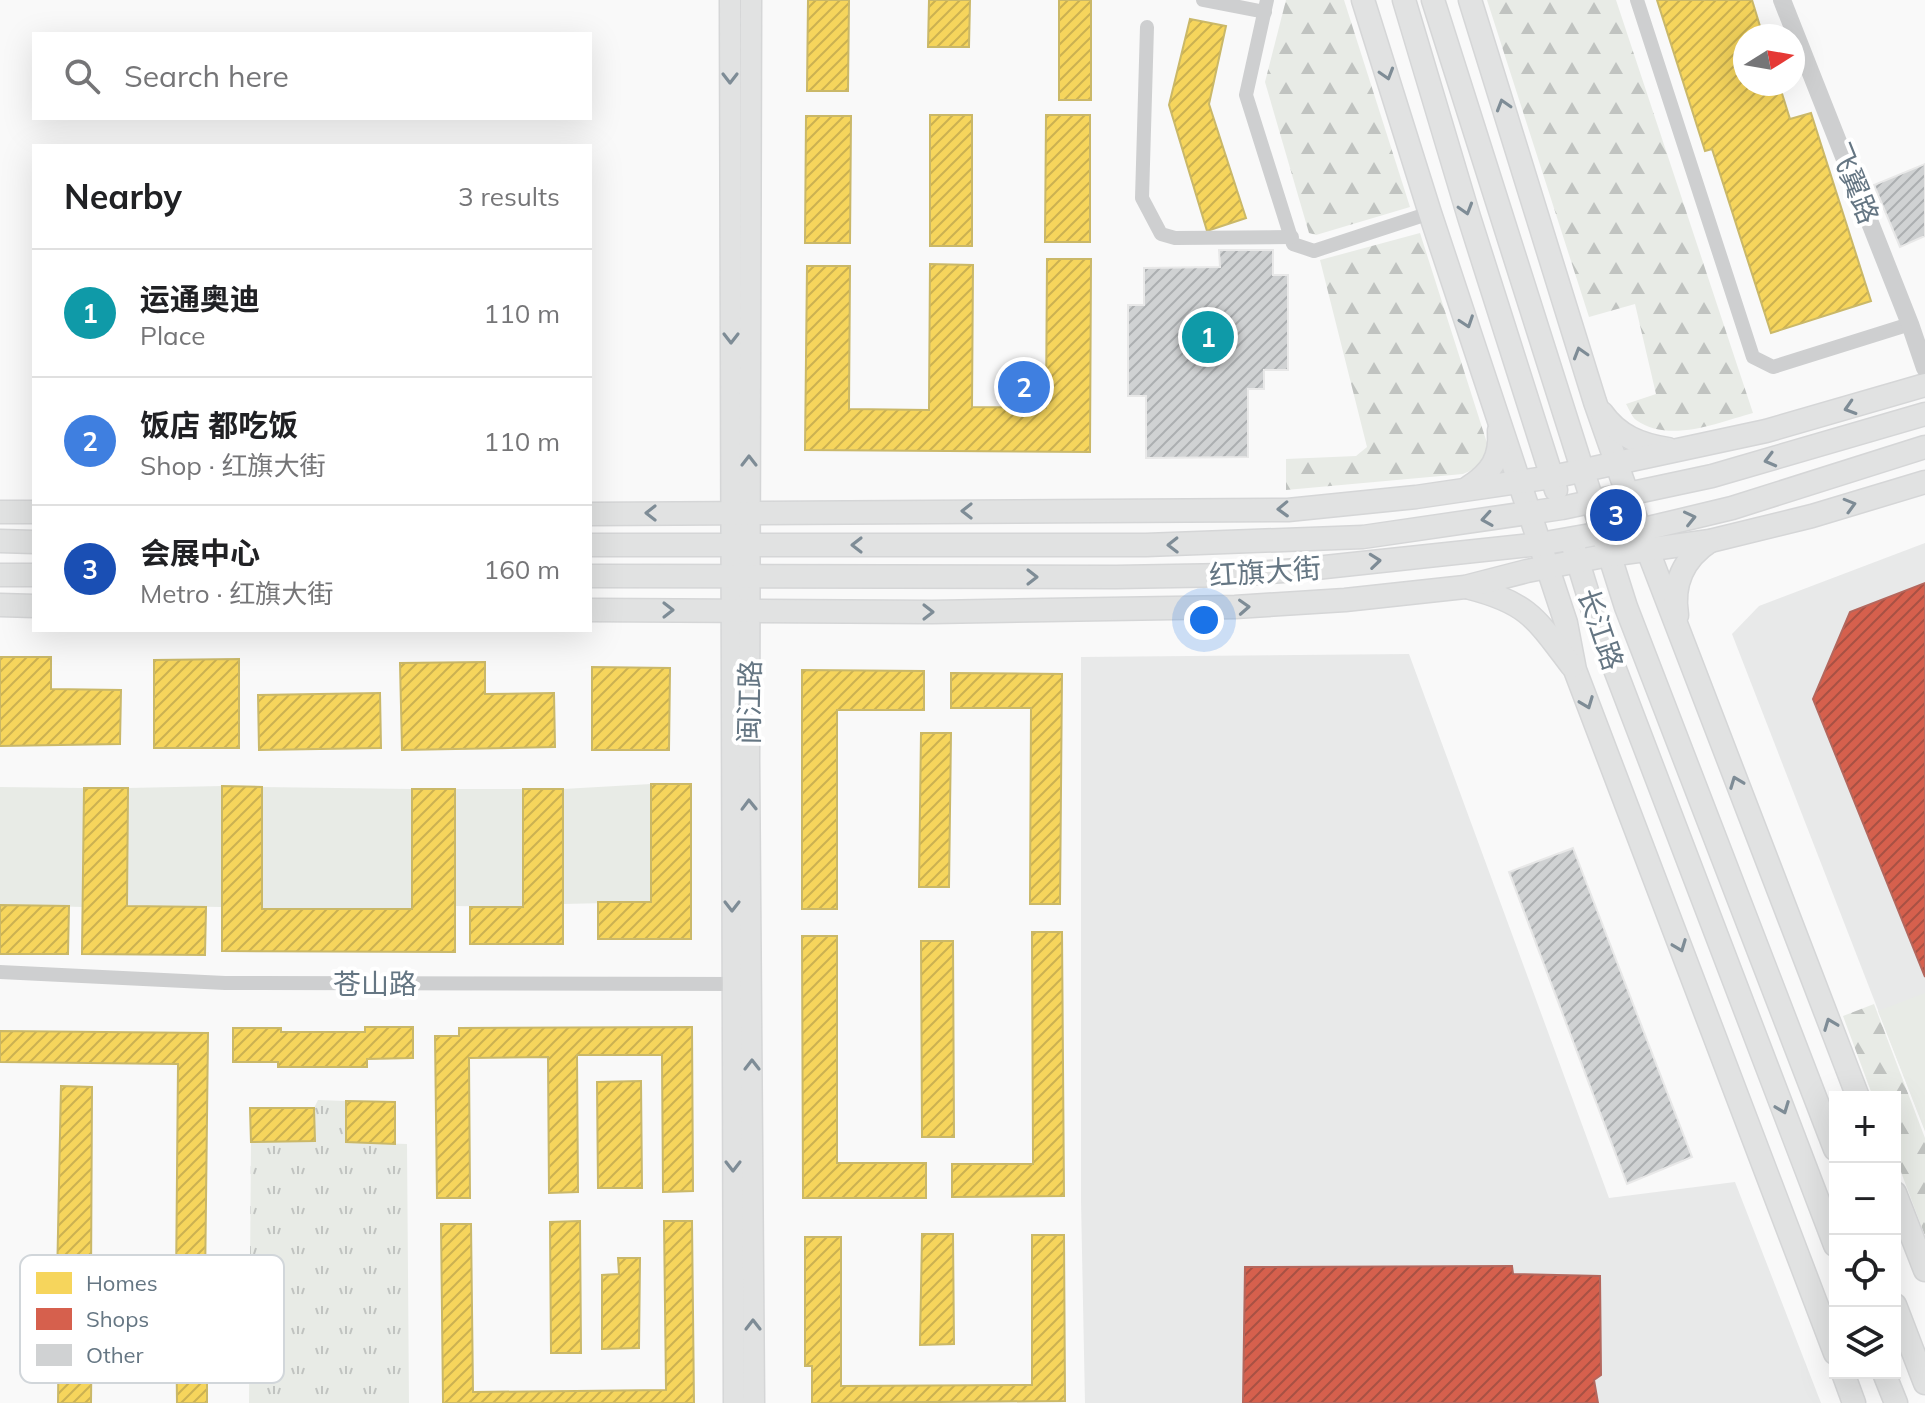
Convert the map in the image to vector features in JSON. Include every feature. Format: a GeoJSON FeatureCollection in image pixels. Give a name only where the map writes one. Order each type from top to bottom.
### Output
{"type":"FeatureCollection","features":[{"type":"Feature","properties":{"kind":"main road","name":"闽江路"},"geometry":{"type":"LineString","coordinates":[[730,0],[741,612],[742,984],[734,1403]]}},
{"type":"Feature","properties":{"kind":"main road","name":"闽江路"},"geometry":{"type":"LineString","coordinates":[[740,513],[751,0]]}},
{"type":"Feature","properties":{"kind":"main road"},"geometry":{"type":"LineString","coordinates":[[1363,0],[1430,213],[1549,568],[1566,623],[1575,670],[1829,1337]]}},
{"type":"Feature","properties":{"kind":"main road","name":"长江路"},"geometry":{"type":"LineString","coordinates":[[1404,0],[1595,617],[1831,1235]]}},
{"type":"Feature","properties":{"kind":"main road","name":"长江路"},"geometry":{"type":"LineString","coordinates":[[1433,0],[1632,622],[1829,1133]]}},
{"type":"Feature","properties":{"kind":"main road"},"geometry":{"type":"LineString","coordinates":[[1470,0],[1595,402],[1684,648],[1856,1091]]}},
{"type":"Feature","properties":{"kind":"main road"},"geometry":{"type":"LineString","coordinates":[[592,514],[1288,510],[1552,477],[1766,431],[1925,385]]}},
{"type":"Feature","properties":{"kind":"main road"},"geometry":{"type":"LineString","coordinates":[[1595,402],[1609,422],[1623,434],[1654,447],[1681,450]]}},
{"type":"Feature","properties":{"kind":"main road"},"geometry":{"type":"LineString","coordinates":[[1465,490],[1489,473],[1498,456],[1495,406]]}},
{"type":"Feature","properties":{"kind":"main road","name":"红旗大街"},"geometry":{"type":"LineString","coordinates":[[592,545],[1146,545],[1363,537],[1592,502],[1773,460],[1925,414]]}},
{"type":"Feature","properties":{"kind":"main road","name":"红旗大街"},"geometry":{"type":"LineString","coordinates":[[592,610],[741,612],[1235,607],[1345,600],[1465,587],[1609,555],[1644,539],[1732,508],[1925,447]]}},
{"type":"Feature","properties":{"kind":"main road","name":"红旗大街"},"geometry":{"type":"LineString","coordinates":[[592,576],[1231,575],[1540,544],[1602,533],[1644,539],[1710,541],[1812,516],[1925,482]]}},
{"type":"Feature","properties":{"kind":"main road"},"geometry":{"type":"LineString","coordinates":[[0,512],[32,512]]}},
{"type":"Feature","properties":{"kind":"main road"},"geometry":{"type":"LineString","coordinates":[[0,541],[32,542]]}},
{"type":"Feature","properties":{"kind":"main road"},"geometry":{"type":"LineString","coordinates":[[1684,648],[1676,610],[1677,584],[1693,553],[1710,541]]}},
{"type":"Feature","properties":{"kind":"main road"},"geometry":{"type":"LineString","coordinates":[[0,575],[32,575]]}},
{"type":"Feature","properties":{"kind":"main road"},"geometry":{"type":"LineString","coordinates":[[1465,587],[1500,595],[1526,610],[1548,633],[1575,670]]}},
{"type":"Feature","properties":{"kind":"main road"},"geometry":{"type":"LineString","coordinates":[[0,605],[32,606]]}},
{"type":"Feature","properties":{"kind":"main road","name":"闽江路"},"geometry":{"type":"LineString","coordinates":[[742,984],[754,1403]]}},
{"type":"Feature","properties":{"kind":"main road"},"geometry":{"type":"LineString","coordinates":[[1901,1208],[1925,1270]]}},
{"type":"Feature","properties":{"kind":"main road"},"geometry":{"type":"LineString","coordinates":[[1896,1307],[1925,1383]]}},
{"type":"Feature","properties":{"kind":"main road"},"geometry":{"type":"LineString","coordinates":[[1845,1379],[1854,1403]]}},
{"type":"Feature","properties":{"kind":"main road"},"geometry":{"type":"LineString","coordinates":[[1886,1379],[1896,1403]]}},
{"type":"Feature","properties":{"kind":"street"},"geometry":{"type":"LineString","coordinates":[[1203,0],[1266,6],[1246,95],[1293,244],[1314,251],[1430,213]]}},
{"type":"Feature","properties":{"kind":"street"},"geometry":{"type":"LineString","coordinates":[[1637,0],[1753,357],[1773,367],[1910,324]]}},
{"type":"Feature","properties":{"kind":"street","name":"飞翼路"},"geometry":{"type":"LineString","coordinates":[[1782,0],[1925,368]]}},
{"type":"Feature","properties":{"kind":"street"},"geometry":{"type":"LineString","coordinates":[[1147,27],[1142,198],[1161,234],[1175,238],[1292,237]]}},
{"type":"Feature","properties":{"kind":"street","name":"苍山路"},"geometry":{"type":"LineString","coordinates":[[0,972],[225,983],[742,984]]}},
{"type":"Feature","properties":{"kind":"shaded area"},"geometry":{"type":"Polygon","coordinates":[[[1925,543],[1925,1131],[1732,634],[1759,606],[1925,543]]]}},
{"type":"Feature","properties":{"kind":"shaded area"},"geometry":{"type":"Polygon","coordinates":[[[1409,654],[1609,1198],[1735,1182],[1821,1403],[1085,1403],[1081,1201],[1081,657],[1409,654]]]}},
{"type":"Feature","properties":{"kind":"green space"},"geometry":{"type":"Polygon","coordinates":[[[1286,0],[1344,0],[1410,207],[1316,235],[1309,233],[1265,82],[1286,0]]]}},
{"type":"Feature","properties":{"kind":"green space"},"geometry":{"type":"Polygon","coordinates":[[[1487,0],[1616,0],[1753,413],[1679,431],[1649,427],[1632,415],[1626,404],[1656,394],[1635,304],[1589,317],[1487,0]]]}},
{"type":"Feature","properties":{"kind":"green space"},"geometry":{"type":"Polygon","coordinates":[[[1420,233],[1487,443],[1485,454],[1477,466],[1463,474],[1286,490],[1286,459],[1356,456],[1367,447],[1320,260],[1420,233]]]}},
{"type":"Feature","properties":{"kind":"green space"},"geometry":{"type":"Polygon","coordinates":[[[651,784],[651,902],[563,904],[563,789],[651,784]]]}},
{"type":"Feature","properties":{"kind":"green space"},"geometry":{"type":"Polygon","coordinates":[[[222,786],[222,907],[127,906],[128,788],[222,786]]]}},
{"type":"Feature","properties":{"kind":"green space"},"geometry":{"type":"Polygon","coordinates":[[[0,787],[84,788],[83,907],[0,905],[0,787]]]}},
{"type":"Feature","properties":{"kind":"green space"},"geometry":{"type":"Polygon","coordinates":[[[262,787],[412,789],[412,909],[262,909],[262,787]]]}},
{"type":"Feature","properties":{"kind":"green space"},"geometry":{"type":"Polygon","coordinates":[[[455,789],[523,789],[523,907],[455,906],[455,789]]]}},
{"type":"Feature","properties":{"kind":"green space"},"geometry":{"type":"Polygon","coordinates":[[[1925,993],[1925,1131],[1878,1011],[1925,993]]]}},
{"type":"Feature","properties":{"kind":"green space"},"geometry":{"type":"Polygon","coordinates":[[[1874,1004],[1925,1138],[1925,1236],[1901,1172],[1901,1091],[1871,1091],[1843,1016],[1874,1004]]]}},
{"type":"Feature","properties":{"kind":"green space"},"geometry":{"type":"Polygon","coordinates":[[[318,1100],[346,1101],[346,1142],[407,1144],[409,1403],[249,1403],[249,1383],[284,1383],[284,1255],[250,1255],[251,1142],[315,1141],[314,1108],[318,1100]]]}},
{"type":"Feature","properties":{"kind":"building: Homes"},"geometry":{"type":"Polygon","coordinates":[[[808,0],[849,0],[848,91],[807,91],[808,0]]]}},
{"type":"Feature","properties":{"kind":"building: Homes"},"geometry":{"type":"Polygon","coordinates":[[[929,0],[970,0],[969,47],[928,47],[929,0]]]}},
{"type":"Feature","properties":{"kind":"building: Homes"},"geometry":{"type":"Polygon","coordinates":[[[1059,0],[1091,0],[1091,100],[1059,100],[1059,0]]]}},
{"type":"Feature","properties":{"kind":"building: Homes"},"geometry":{"type":"Polygon","coordinates":[[[1657,0],[1752,0],[1759,24],[1733,24],[1733,96],[1783,96],[1790,119],[1811,113],[1871,301],[1771,333],[1712,149],[1705,151],[1657,0]]]}},
{"type":"Feature","properties":{"kind":"building: Homes"},"geometry":{"type":"Polygon","coordinates":[[[1190,19],[1226,26],[1209,104],[1246,218],[1207,231],[1169,105],[1190,19]]]}},
{"type":"Feature","properties":{"kind":"building: Homes"},"geometry":{"type":"Polygon","coordinates":[[[930,115],[972,115],[972,246],[930,246],[930,115]]]}},
{"type":"Feature","properties":{"kind":"building: Homes"},"geometry":{"type":"Polygon","coordinates":[[[1046,115],[1090,115],[1090,242],[1045,242],[1046,115]]]}},
{"type":"Feature","properties":{"kind":"building: Homes"},"geometry":{"type":"Polygon","coordinates":[[[806,116],[851,116],[850,243],[805,243],[806,116]]]}},
{"type":"Feature","properties":{"kind":"building: Homes"},"geometry":{"type":"Polygon","coordinates":[[[1047,259],[1091,259],[1090,452],[805,450],[807,266],[850,266],[849,409],[929,410],[930,264],[973,265],[972,407],[1046,408],[1047,259]]]}},
{"type":"Feature","properties":{"kind":"building: Homes"},"geometry":{"type":"Polygon","coordinates":[[[0,657],[51,657],[51,689],[121,690],[120,744],[0,746],[0,657]]]}},
{"type":"Feature","properties":{"kind":"building: Homes"},"geometry":{"type":"Polygon","coordinates":[[[239,659],[239,748],[154,748],[154,660],[239,659]]]}},
{"type":"Feature","properties":{"kind":"building: Homes"},"geometry":{"type":"Polygon","coordinates":[[[485,662],[485,694],[554,693],[555,747],[402,750],[400,663],[485,662]]]}},
{"type":"Feature","properties":{"kind":"building: Homes"},"geometry":{"type":"Polygon","coordinates":[[[592,667],[670,668],[669,750],[592,750],[592,667]]]}},
{"type":"Feature","properties":{"kind":"building: Homes"},"geometry":{"type":"Polygon","coordinates":[[[802,670],[924,671],[924,710],[837,710],[837,909],[802,909],[802,670]]]}},
{"type":"Feature","properties":{"kind":"building: Homes"},"geometry":{"type":"Polygon","coordinates":[[[951,673],[1062,674],[1060,904],[1030,904],[1031,708],[951,708],[951,673]]]}},
{"type":"Feature","properties":{"kind":"building: Homes"},"geometry":{"type":"Polygon","coordinates":[[[380,693],[381,748],[259,750],[258,695],[380,693]]]}},
{"type":"Feature","properties":{"kind":"building: Homes"},"geometry":{"type":"Polygon","coordinates":[[[921,733],[951,733],[949,887],[919,887],[921,733]]]}},
{"type":"Feature","properties":{"kind":"building: Homes"},"geometry":{"type":"Polygon","coordinates":[[[651,784],[691,784],[691,939],[598,939],[598,902],[651,902],[651,784]]]}},
{"type":"Feature","properties":{"kind":"building: Homes"},"geometry":{"type":"Polygon","coordinates":[[[222,786],[262,787],[262,909],[412,909],[412,789],[455,789],[455,952],[222,951],[222,786]]]}},
{"type":"Feature","properties":{"kind":"building: Homes"},"geometry":{"type":"Polygon","coordinates":[[[84,788],[128,788],[127,906],[206,907],[205,955],[82,954],[84,788]]]}},
{"type":"Feature","properties":{"kind":"building: Homes"},"geometry":{"type":"Polygon","coordinates":[[[523,789],[563,789],[563,944],[470,944],[470,907],[523,907],[523,789]]]}},
{"type":"Feature","properties":{"kind":"building: Homes"},"geometry":{"type":"Polygon","coordinates":[[[0,905],[69,906],[68,954],[0,954],[0,905]]]}},
{"type":"Feature","properties":{"kind":"building: Homes"},"geometry":{"type":"Polygon","coordinates":[[[1032,932],[1062,932],[1064,1196],[952,1197],[952,1164],[1033,1164],[1032,932]]]}},
{"type":"Feature","properties":{"kind":"building: Homes"},"geometry":{"type":"Polygon","coordinates":[[[802,936],[837,936],[837,1163],[926,1163],[926,1198],[803,1198],[802,936]]]}},
{"type":"Feature","properties":{"kind":"building: Homes"},"geometry":{"type":"Polygon","coordinates":[[[921,941],[953,941],[954,1137],[922,1137],[921,941]]]}},
{"type":"Feature","properties":{"kind":"building: Homes"},"geometry":{"type":"Polygon","coordinates":[[[365,1027],[413,1027],[413,1058],[367,1059],[367,1067],[278,1067],[278,1062],[233,1062],[233,1028],[281,1028],[281,1032],[365,1032],[365,1027]]]}},
{"type":"Feature","properties":{"kind":"building: Homes"},"geometry":{"type":"Polygon","coordinates":[[[692,1027],[693,1191],[663,1192],[662,1055],[577,1055],[578,1192],[549,1193],[548,1057],[469,1058],[470,1198],[437,1198],[435,1036],[459,1036],[459,1028],[692,1027]]]}},
{"type":"Feature","properties":{"kind":"building: Homes"},"geometry":{"type":"Polygon","coordinates":[[[0,1031],[208,1033],[205,1255],[176,1255],[178,1064],[0,1062],[0,1031]]]}},
{"type":"Feature","properties":{"kind":"building: Homes"},"geometry":{"type":"Polygon","coordinates":[[[641,1081],[642,1188],[598,1188],[597,1082],[641,1081]]]}},
{"type":"Feature","properties":{"kind":"building: Homes"},"geometry":{"type":"Polygon","coordinates":[[[61,1086],[92,1087],[91,1255],[58,1255],[61,1086]]]}},
{"type":"Feature","properties":{"kind":"building: Homes"},"geometry":{"type":"Polygon","coordinates":[[[346,1101],[395,1102],[395,1144],[346,1142],[346,1101]]]}},
{"type":"Feature","properties":{"kind":"building: Homes"},"geometry":{"type":"Polygon","coordinates":[[[250,1108],[314,1108],[315,1141],[251,1142],[250,1108]]]}},
{"type":"Feature","properties":{"kind":"building: Homes"},"geometry":{"type":"Polygon","coordinates":[[[580,1221],[581,1353],[551,1353],[550,1222],[580,1221]]]}},
{"type":"Feature","properties":{"kind":"building: Homes"},"geometry":{"type":"Polygon","coordinates":[[[664,1221],[692,1221],[694,1403],[443,1403],[441,1224],[471,1224],[473,1392],[666,1390],[664,1221]]]}},
{"type":"Feature","properties":{"kind":"building: Homes"},"geometry":{"type":"Polygon","coordinates":[[[922,1234],[953,1234],[954,1344],[920,1345],[922,1234]]]}},
{"type":"Feature","properties":{"kind":"building: Homes"},"geometry":{"type":"Polygon","coordinates":[[[1032,1235],[1064,1235],[1065,1401],[812,1403],[812,1366],[805,1366],[805,1237],[841,1237],[841,1386],[1032,1385],[1032,1235]]]}},
{"type":"Feature","properties":{"kind":"building: Homes"},"geometry":{"type":"Polygon","coordinates":[[[618,1258],[640,1258],[639,1348],[602,1349],[602,1275],[619,1274],[618,1258]]]}},
{"type":"Feature","properties":{"kind":"building: Homes"},"geometry":{"type":"Polygon","coordinates":[[[58,1383],[91,1383],[91,1403],[58,1403],[58,1383]]]}},
{"type":"Feature","properties":{"kind":"building: Homes"},"geometry":{"type":"Polygon","coordinates":[[[177,1383],[207,1383],[207,1403],[177,1403],[177,1383]]]}},
{"type":"Feature","properties":{"kind":"building: Shops"},"geometry":{"type":"Polygon","coordinates":[[[1925,583],[1925,977],[1813,699],[1850,612],[1925,583]]]}},
{"type":"Feature","properties":{"kind":"building: Shops"},"geometry":{"type":"Polygon","coordinates":[[[1512,1266],[1513,1274],[1600,1276],[1601,1375],[1594,1380],[1598,1403],[1243,1403],[1245,1267],[1512,1266]]]}},
{"type":"Feature","properties":{"kind":"building: Other"},"geometry":{"type":"Polygon","coordinates":[[[1925,164],[1925,236],[1900,247],[1874,185],[1925,164]]]}},
{"type":"Feature","properties":{"kind":"building: Other"},"geometry":{"type":"Polygon","coordinates":[[[1219,250],[1273,250],[1273,275],[1288,275],[1288,370],[1264,370],[1264,389],[1248,389],[1248,457],[1146,458],[1146,396],[1128,396],[1128,305],[1144,305],[1144,268],[1220,267],[1219,250]]]}},
{"type":"Feature","properties":{"kind":"building: Other"},"geometry":{"type":"Polygon","coordinates":[[[1573,848],[1692,1157],[1627,1184],[1509,872],[1573,848]]]}},
{"type":"Feature","properties":{"kind":"place","name":"运通奥迪"},"geometry":{"type":"Point","coordinates":[1208,337]}},
{"type":"Feature","properties":{"kind":"place","name":"饭店 都吃饭"},"geometry":{"type":"Point","coordinates":[1024,387]}},
{"type":"Feature","properties":{"kind":"place","name":"会展中心"},"geometry":{"type":"Point","coordinates":[1616,515]}}]}
